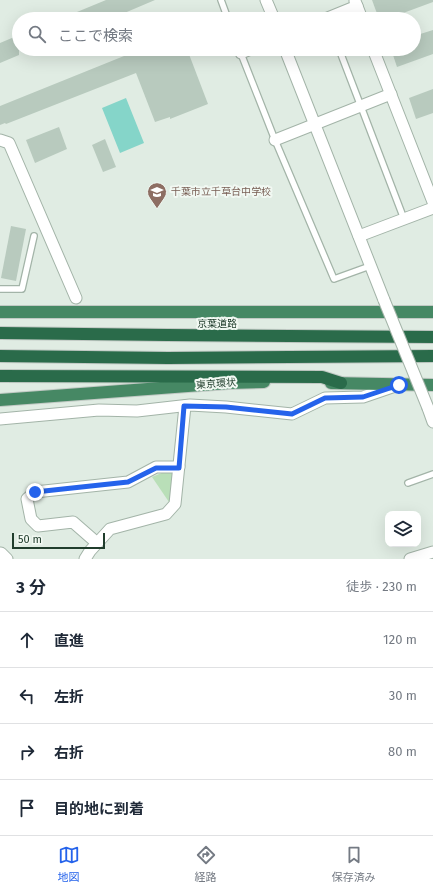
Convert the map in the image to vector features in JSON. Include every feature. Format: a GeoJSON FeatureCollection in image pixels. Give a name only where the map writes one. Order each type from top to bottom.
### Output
{"type":"FeatureCollection","features":[{"type":"Feature","properties":{"kind":"highway"},"geometry":{"type":"LineString","coordinates":[[0,312],[433,312]]}},
{"type":"Feature","properties":{"kind":"highway","name":"京葉道路"},"geometry":{"type":"LineString","coordinates":[[0,333],[433,337]]}},
{"type":"Feature","properties":{"kind":"highway"},"geometry":{"type":"LineString","coordinates":[[0,356],[168,358],[433,356]]}},
{"type":"Feature","properties":{"kind":"highway"},"geometry":{"type":"LineString","coordinates":[[0,376],[322,377],[341,384]]}},
{"type":"Feature","properties":{"kind":"highway","name":"東京環状"},"geometry":{"type":"LineString","coordinates":[[0,400],[228,383],[286,382],[433,385]]}},
{"type":"Feature","properties":{"kind":"street"},"geometry":{"type":"LineString","coordinates":[[266,0],[271,12]]}},
{"type":"Feature","properties":{"kind":"street"},"geometry":{"type":"LineString","coordinates":[[339,12],[356,3]]}},
{"type":"Feature","properties":{"kind":"street"},"geometry":{"type":"LineString","coordinates":[[289,56],[370,266],[431,414]]}},
{"type":"Feature","properties":{"kind":"street"},"geometry":{"type":"LineString","coordinates":[[376,56],[433,202]]}},
{"type":"Feature","properties":{"kind":"street"},"geometry":{"type":"LineString","coordinates":[[275,140],[390,94]]}},
{"type":"Feature","properties":{"kind":"street"},"geometry":{"type":"LineString","coordinates":[[0,140],[9,143],[76,298]]}},
{"type":"Feature","properties":{"kind":"street"},"geometry":{"type":"LineString","coordinates":[[359,236],[433,208]]}},
{"type":"Feature","properties":{"kind":"street"},"geometry":{"type":"LineString","coordinates":[[0,419],[99,410],[137,411],[184,406],[226,407],[292,414],[325,398],[363,397],[399,385]]}},
{"type":"Feature","properties":{"kind":"street"},"geometry":{"type":"LineString","coordinates":[[85,559],[110,529],[166,514],[175,504],[184,406]]}},
{"type":"Feature","properties":{"kind":"street"},"geometry":{"type":"LineString","coordinates":[[97,543],[73,522],[38,526],[31,519],[27,499],[35,492],[128,482],[156,468],[179,468]]}},
{"type":"Feature","properties":{"kind":"street"},"geometry":{"type":"LineString","coordinates":[[410,559],[433,552]]}},
{"type":"Feature","properties":{"kind":"lane"},"geometry":{"type":"LineString","coordinates":[[221,0],[225,12]]}},
{"type":"Feature","properties":{"kind":"lane"},"geometry":{"type":"LineString","coordinates":[[246,56],[275,140],[334,279],[370,266]]}},
{"type":"Feature","properties":{"kind":"lane"},"geometry":{"type":"LineString","coordinates":[[341,56],[404,219]]}},
{"type":"Feature","properties":{"kind":"lane"},"geometry":{"type":"LineString","coordinates":[[0,289],[22,290],[34,236]]}},
{"type":"Feature","properties":{"kind":"lane"},"geometry":{"type":"LineString","coordinates":[[408,483],[433,474]]}},
{"type":"Feature","properties":{"kind":"green space"},"geometry":{"type":"Polygon","coordinates":[[[164,472],[174,472],[171,505],[152,477],[164,472]]]}},
{"type":"Feature","properties":{"kind":"water"},"geometry":{"type":"Polygon","coordinates":[[[126,98],[144,143],[120,153],[102,108],[126,98]]]}},
{"type":"Feature","properties":{"kind":"building"},"geometry":{"type":"Polygon","coordinates":[[[106,0],[155,0],[127,12],[77,12],[106,0]]]}},
{"type":"Feature","properties":{"kind":"building"},"geometry":{"type":"Polygon","coordinates":[[[372,0],[433,0],[433,2],[406,12],[376,12],[372,0]]]}},
{"type":"Feature","properties":{"kind":"building"},"geometry":{"type":"Polygon","coordinates":[[[433,30],[433,54],[397,67],[393,56],[421,56],[421,34],[433,30]]]}},
{"type":"Feature","properties":{"kind":"building"},"geometry":{"type":"Polygon","coordinates":[[[12,38],[12,56],[17,56],[0,63],[0,43],[12,38]]]}},
{"type":"Feature","properties":{"kind":"building"},"geometry":{"type":"Polygon","coordinates":[[[124,56],[190,56],[208,104],[170,119],[170,117],[155,122],[136,73],[6,124],[0,125],[0,106],[124,56]]]}},
{"type":"Feature","properties":{"kind":"building"},"geometry":{"type":"Polygon","coordinates":[[[433,89],[433,113],[416,119],[409,98],[433,89]]]}},
{"type":"Feature","properties":{"kind":"building"},"geometry":{"type":"Polygon","coordinates":[[[59,127],[67,149],[35,163],[26,140],[59,127]]]}},
{"type":"Feature","properties":{"kind":"building"},"geometry":{"type":"Polygon","coordinates":[[[105,139],[116,167],[103,172],[92,145],[105,139]]]}},
{"type":"Feature","properties":{"kind":"building"},"geometry":{"type":"Polygon","coordinates":[[[11,226],[26,229],[16,281],[1,278],[11,226]]]}},
{"type":"Feature","properties":{"kind":"place","name":"千葉市立千草台中学校"},"geometry":{"type":"Point","coordinates":[157,209]}},
{"type":"Feature","properties":{"kind":"route"},"geometry":{"type":"LineString","coordinates":[[35,492],[128,482],[156,468],[179,468],[184,406],[226,407],[292,414],[325,398],[363,397],[399,385]]}}]}
